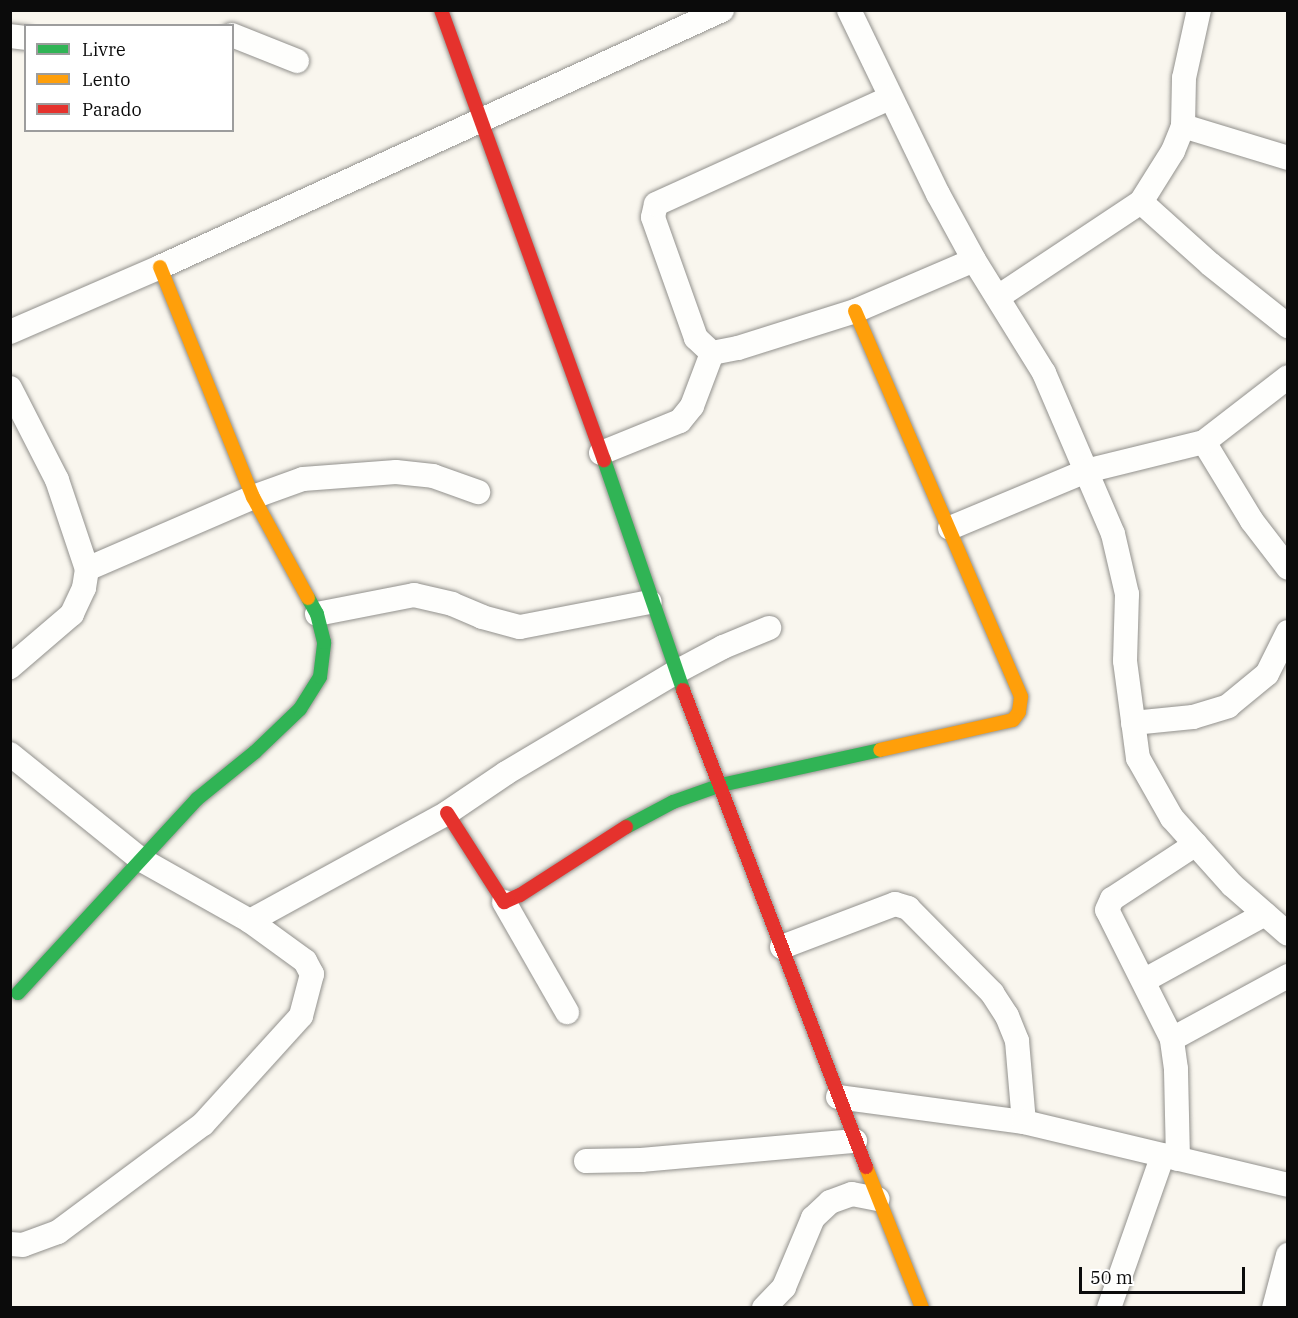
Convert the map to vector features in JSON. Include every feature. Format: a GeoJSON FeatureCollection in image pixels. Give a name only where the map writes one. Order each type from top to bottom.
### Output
{"type":"FeatureCollection","features":[{"type":"Feature","properties":{"kind":"street"},"geometry":{"type":"LineString","coordinates":[[441,10],[601,453],[650,602],[855,1142],[922,1308]]}},
{"type":"Feature","properties":{"kind":"street"},"geometry":{"type":"LineString","coordinates":[[12,328],[160,267],[722,10]]}},
{"type":"Feature","properties":{"kind":"street"},"geometry":{"type":"LineString","coordinates":[[849,10],[890,98],[974,260],[1044,373],[1113,534],[1127,594],[1125,661],[1138,758],[1172,818],[1232,885],[1287,934]]}},
{"type":"Feature","properties":{"kind":"street"},"geometry":{"type":"LineString","coordinates":[[998,297],[1141,202],[1173,151],[1183,126],[1184,78],[1198,10]]}},
{"type":"Feature","properties":{"kind":"street"},"geometry":{"type":"LineString","coordinates":[[234,36],[297,61]]}},
{"type":"Feature","properties":{"kind":"street"},"geometry":{"type":"LineString","coordinates":[[712,353],[696,338],[653,217],[656,204],[890,98]]}},
{"type":"Feature","properties":{"kind":"street"},"geometry":{"type":"LineString","coordinates":[[1183,126],[1287,158]]}},
{"type":"Feature","properties":{"kind":"street"},"geometry":{"type":"LineString","coordinates":[[1141,202],[1210,264],[1287,326]]}},
{"type":"Feature","properties":{"kind":"street"},"geometry":{"type":"LineString","coordinates":[[712,353],[738,348],[855,311],[974,260]]}},
{"type":"Feature","properties":{"kind":"street"},"geometry":{"type":"LineString","coordinates":[[18,993],[197,799],[255,752],[300,709],[320,677],[324,642],[317,614],[253,497],[160,267]]}},
{"type":"Feature","properties":{"kind":"street"},"geometry":{"type":"LineString","coordinates":[[504,902],[520,896],[617,832],[673,802],[721,785],[1013,720],[1019,712],[1021,697],[1016,681],[855,311]]}},
{"type":"Feature","properties":{"kind":"street"},"geometry":{"type":"LineString","coordinates":[[601,453],[680,421],[692,406],[712,353]]}},
{"type":"Feature","properties":{"kind":"street"},"geometry":{"type":"LineString","coordinates":[[950,528],[1086,471],[1204,442],[1287,377]]}},
{"type":"Feature","properties":{"kind":"street"},"geometry":{"type":"LineString","coordinates":[[10,388],[57,480],[87,569],[84,588],[72,614],[10,667]]}},
{"type":"Feature","properties":{"kind":"street"},"geometry":{"type":"LineString","coordinates":[[1204,442],[1252,521],[1287,568]]}},
{"type":"Feature","properties":{"kind":"street"},"geometry":{"type":"LineString","coordinates":[[87,569],[253,497],[303,479],[396,472],[433,476],[478,492]]}},
{"type":"Feature","properties":{"kind":"street"},"geometry":{"type":"LineString","coordinates":[[317,614],[414,595],[452,604],[482,617],[520,627],[650,602]]}},
{"type":"Feature","properties":{"kind":"street"},"geometry":{"type":"LineString","coordinates":[[250,921],[447,813],[506,773],[676,672],[723,646],[769,628]]}},
{"type":"Feature","properties":{"kind":"street"},"geometry":{"type":"LineString","coordinates":[[1133,723],[1192,717],[1228,706],[1268,674],[1287,632]]}},
{"type":"Feature","properties":{"kind":"street"},"geometry":{"type":"LineString","coordinates":[[10,754],[140,859],[250,921],[305,961],[312,974],[301,1016],[203,1124],[175,1148],[58,1232],[23,1245],[10,1244]]}},
{"type":"Feature","properties":{"kind":"street"},"geometry":{"type":"LineString","coordinates":[[447,813],[504,902],[567,1012]]}},
{"type":"Feature","properties":{"kind":"street"},"geometry":{"type":"LineString","coordinates":[[1109,1308],[1171,1157],[1176,1069],[1172,1039],[1145,980],[1107,910],[1108,903],[1196,844]]}},
{"type":"Feature","properties":{"kind":"street"},"geometry":{"type":"LineString","coordinates":[[782,947],[895,904],[908,908],[992,993],[1007,1016],[1017,1041],[1024,1122]]}},
{"type":"Feature","properties":{"kind":"street"},"geometry":{"type":"LineString","coordinates":[[1145,980],[1264,914]]}},
{"type":"Feature","properties":{"kind":"street"},"geometry":{"type":"LineString","coordinates":[[1172,1039],[1287,976]]}},
{"type":"Feature","properties":{"kind":"street"},"geometry":{"type":"LineString","coordinates":[[838,1097],[1024,1122],[1287,1185]]}},
{"type":"Feature","properties":{"kind":"street"},"geometry":{"type":"LineString","coordinates":[[586,1161],[641,1160],[855,1142]]}},
{"type":"Feature","properties":{"kind":"street"},"geometry":{"type":"LineString","coordinates":[[764,1308],[784,1287],[813,1218],[830,1202],[852,1194],[878,1199]]}},
{"type":"Feature","properties":{"kind":"street"},"geometry":{"type":"LineString","coordinates":[[1274,1308],[1287,1255]]}},
{"type":"Feature","properties":{"kind":"traffic: fast"},"geometry":{"type":"LineString","coordinates":[[604,460],[683,690]]}},
{"type":"Feature","properties":{"kind":"traffic: fast"},"geometry":{"type":"LineString","coordinates":[[18,993],[197,799],[255,752],[300,709],[320,677],[324,642],[317,614],[308,598]]}},
{"type":"Feature","properties":{"kind":"traffic: fast"},"geometry":{"type":"LineString","coordinates":[[626,827],[673,802],[721,785],[880,750]]}},
{"type":"Feature","properties":{"kind":"traffic: slow"},"geometry":{"type":"LineString","coordinates":[[160,267],[253,497],[308,598]]}},
{"type":"Feature","properties":{"kind":"traffic: slow"},"geometry":{"type":"LineString","coordinates":[[855,311],[1021,697],[1019,712],[1013,720],[880,750]]}},
{"type":"Feature","properties":{"kind":"traffic: slow"},"geometry":{"type":"LineString","coordinates":[[866,1167],[922,1308]]}},
{"type":"Feature","properties":{"kind":"traffic: jam"},"geometry":{"type":"LineString","coordinates":[[441,10],[604,460]]}},
{"type":"Feature","properties":{"kind":"traffic: jam"},"geometry":{"type":"LineString","coordinates":[[683,690],[866,1167]]}},
{"type":"Feature","properties":{"kind":"traffic: jam"},"geometry":{"type":"LineString","coordinates":[[447,813],[504,902],[520,895],[626,827]]}}]}
